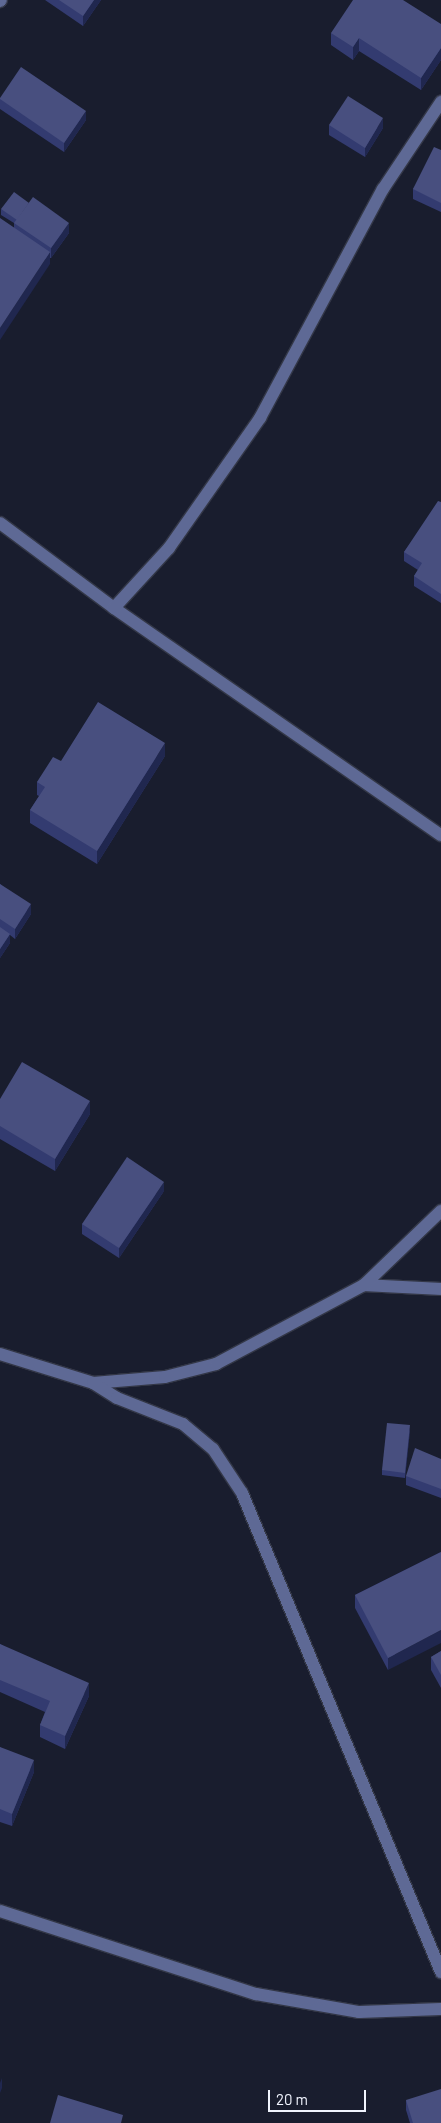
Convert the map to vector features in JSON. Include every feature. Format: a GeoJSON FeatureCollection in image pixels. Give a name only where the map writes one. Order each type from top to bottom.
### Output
{"type":"FeatureCollection","features":[{"type":"Feature","properties":{"kind":"street"},"geometry":{"type":"LineString","coordinates":[[114,608],[169,548],[260,418],[383,189],[441,102]]}},
{"type":"Feature","properties":{"kind":"street"},"geometry":{"type":"LineString","coordinates":[[0,523],[114,608],[441,835]]}},
{"type":"Feature","properties":{"kind":"street"},"geometry":{"type":"LineString","coordinates":[[93,1383],[165,1377],[216,1364],[364,1285],[441,1211]]}},
{"type":"Feature","properties":{"kind":"street"},"geometry":{"type":"LineString","coordinates":[[364,1285],[441,1289]]}},
{"type":"Feature","properties":{"kind":"street"},"geometry":{"type":"LineString","coordinates":[[0,1354],[93,1383],[117,1398],[183,1424],[213,1449],[242,1493],[441,1972]]}},
{"type":"Feature","properties":{"kind":"street"},"geometry":{"type":"LineString","coordinates":[[0,1912],[256,1994],[359,2012],[441,2009]]}},
{"type":"Feature","properties":{"kind":"building"},"geometry":{"type":"Polygon","coordinates":[[[59,0],[94,0],[83,16],[59,0]]]}},
{"type":"Feature","properties":{"kind":"building"},"geometry":{"type":"Polygon","coordinates":[[[353,0],[403,0],[441,24],[441,48],[421,78],[359,38],[353,47],[331,33],[353,0]]]}},
{"type":"Feature","properties":{"kind":"building"},"geometry":{"type":"Polygon","coordinates":[[[21,67],[86,111],[64,143],[0,99],[21,67]]]}},
{"type":"Feature","properties":{"kind":"building"},"geometry":{"type":"Polygon","coordinates":[[[348,96],[383,118],[365,148],[329,125],[348,96]]]}},
{"type":"Feature","properties":{"kind":"building"},"geometry":{"type":"Polygon","coordinates":[[[434,147],[441,150],[441,203],[413,189],[434,147]]]}},
{"type":"Feature","properties":{"kind":"building"},"geometry":{"type":"Polygon","coordinates":[[[14,192],[29,203],[17,220],[1,209],[14,192]]]}},
{"type":"Feature","properties":{"kind":"building"},"geometry":{"type":"Polygon","coordinates":[[[33,197],[69,223],[51,248],[14,223],[33,197]]]}},
{"type":"Feature","properties":{"kind":"building"},"geometry":{"type":"Polygon","coordinates":[[[0,218],[50,252],[0,328],[0,218]]]}},
{"type":"Feature","properties":{"kind":"building"},"geometry":{"type":"Polygon","coordinates":[[[438,501],[441,502],[441,594],[414,576],[422,563],[404,552],[438,501]]]}},
{"type":"Feature","properties":{"kind":"building"},"geometry":{"type":"Polygon","coordinates":[[[98,702],[165,743],[97,851],[30,810],[45,787],[37,782],[53,757],[61,761],[98,702]]]}},
{"type":"Feature","properties":{"kind":"building"},"geometry":{"type":"Polygon","coordinates":[[[0,884],[31,904],[15,929],[0,919],[0,884]]]}},
{"type":"Feature","properties":{"kind":"building"},"geometry":{"type":"Polygon","coordinates":[[[0,927],[10,934],[0,949],[0,927]]]}},
{"type":"Feature","properties":{"kind":"building"},"geometry":{"type":"Polygon","coordinates":[[[22,1062],[90,1101],[55,1159],[0,1126],[0,1099],[22,1062]]]}},
{"type":"Feature","properties":{"kind":"building"},"geometry":{"type":"Polygon","coordinates":[[[127,1157],[164,1182],[119,1248],[82,1224],[127,1157]]]}},
{"type":"Feature","properties":{"kind":"building"},"geometry":{"type":"Polygon","coordinates":[[[387,1423],[410,1425],[405,1473],[382,1470],[387,1423]]]}},
{"type":"Feature","properties":{"kind":"building"},"geometry":{"type":"Polygon","coordinates":[[[415,1448],[441,1459],[441,1489],[406,1476],[415,1448]]]}},
{"type":"Feature","properties":{"kind":"building"},"geometry":{"type":"Polygon","coordinates":[[[441,1552],[441,1630],[388,1658],[355,1595],[441,1552]]]}},
{"type":"Feature","properties":{"kind":"building"},"geometry":{"type":"Polygon","coordinates":[[[0,1644],[89,1683],[65,1736],[40,1725],[50,1701],[0,1680],[0,1644]]]}},
{"type":"Feature","properties":{"kind":"building"},"geometry":{"type":"Polygon","coordinates":[[[441,1651],[441,1675],[431,1657],[441,1651]]]}},
{"type":"Feature","properties":{"kind":"building"},"geometry":{"type":"Polygon","coordinates":[[[0,1747],[34,1760],[12,1814],[0,1809],[0,1747]]]}},
{"type":"Feature","properties":{"kind":"building"},"geometry":{"type":"Polygon","coordinates":[[[441,2089],[441,2123],[413,2123],[406,2100],[441,2089]]]}},
{"type":"Feature","properties":{"kind":"building"},"geometry":{"type":"Polygon","coordinates":[[[58,2095],[123,2115],[121,2123],[50,2123],[58,2095]]]}}]}
